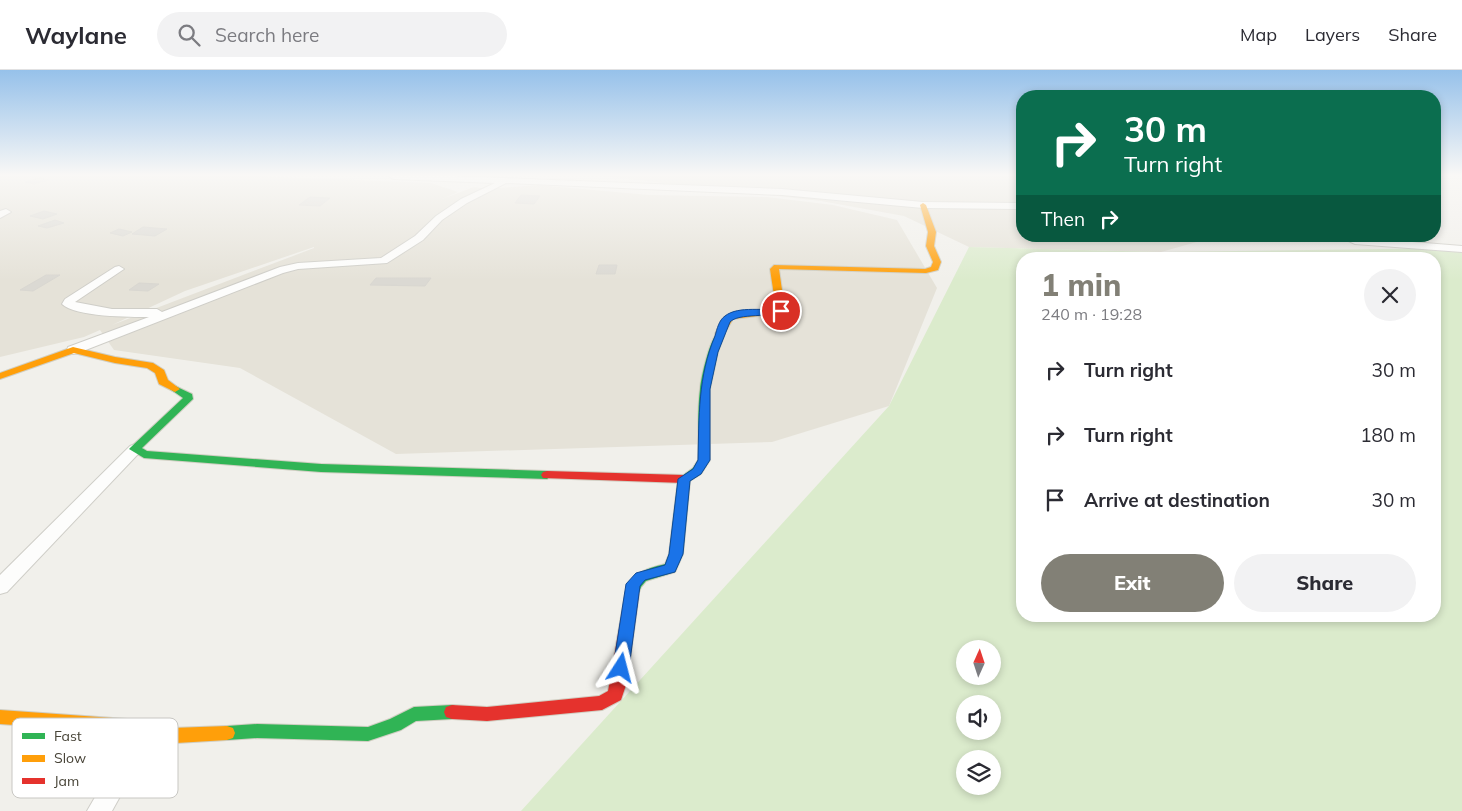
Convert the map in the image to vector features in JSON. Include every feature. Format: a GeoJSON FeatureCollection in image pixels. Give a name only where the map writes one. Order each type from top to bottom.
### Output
{"type":"FeatureCollection","features":[{"type":"Feature","properties":{"kind":"street"},"geometry":{"type":"LineString","coordinates":[[0,376],[73,350],[280,270],[298,266],[383,261],[419,238],[439,218],[450,211]]}},
{"type":"Feature","properties":{"kind":"street"},"geometry":{"type":"LineString","coordinates":[[135,449],[144,454],[321,468],[684,479],[697,471],[704,460],[705,389],[713,352],[730,316],[772,314],[781,311],[774,269],[777,267],[926,271],[935,268],[937,262],[930,246],[932,232],[925,211]]}},
{"type":"Feature","properties":{"kind":"street"},"geometry":{"type":"LineString","coordinates":[[1368,242],[1462,249]]}},
{"type":"Feature","properties":{"kind":"street"},"geometry":{"type":"LineString","coordinates":[[120,269],[68,304],[88,311],[110,313],[169,313]]}},
{"type":"Feature","properties":{"kind":"street"},"geometry":{"type":"LineString","coordinates":[[0,587],[135,449],[188,399],[188,396],[163,382],[160,372],[150,365],[115,360],[73,350]]}},
{"type":"Feature","properties":{"kind":"street"},"geometry":{"type":"LineString","coordinates":[[178,735],[257,731],[368,734],[395,725],[414,714],[445,711],[487,714],[602,704],[614,695],[619,682],[633,584],[641,576],[670,568],[676,554],[684,479]]}},
{"type":"Feature","properties":{"kind":"street"},"geometry":{"type":"LineString","coordinates":[[0,717],[14,718]]}},
{"type":"Feature","properties":{"kind":"street"},"geometry":{"type":"LineString","coordinates":[[99,811],[107,798]]}},
{"type":"Feature","properties":{"kind":"shaded area"},"geometry":{"type":"Polygon","coordinates":[[[0,211],[857,211],[897,220],[937,288],[889,406],[772,442],[396,454],[240,368],[114,350],[100,330],[84,337],[0,357],[0,211]],[[314,247],[185,291],[112,325],[314,248],[314,247]]]}},
{"type":"Feature","properties":{"kind":"shaded area"},"geometry":{"type":"Polygon","coordinates":[[[874,211],[1016,211],[1016,242],[1197,242],[1161,252],[969,247],[904,216],[874,211]]]}},
{"type":"Feature","properties":{"kind":"green space"},"geometry":{"type":"Polygon","coordinates":[[[969,247],[1161,252],[1462,248],[1462,811],[521,811],[889,406],[969,247]]]}},
{"type":"Feature","properties":{"kind":"building"},"geometry":{"type":"Polygon","coordinates":[[[44,211],[57,214],[43,219],[30,216],[44,211]]]}},
{"type":"Feature","properties":{"kind":"building"},"geometry":{"type":"Polygon","coordinates":[[[55,220],[64,223],[47,228],[38,226],[55,220]]]}},
{"type":"Feature","properties":{"kind":"building"},"geometry":{"type":"Polygon","coordinates":[[[143,227],[167,229],[155,236],[132,234],[143,227]]]}},
{"type":"Feature","properties":{"kind":"building"},"geometry":{"type":"Polygon","coordinates":[[[119,229],[132,232],[123,236],[110,233],[119,229]]]}},
{"type":"Feature","properties":{"kind":"building"},"geometry":{"type":"Polygon","coordinates":[[[599,265],[617,265],[615,274],[596,274],[599,265]]]}},
{"type":"Feature","properties":{"kind":"building"},"geometry":{"type":"Polygon","coordinates":[[[46,275],[60,275],[33,291],[20,290],[46,275]]]}},
{"type":"Feature","properties":{"kind":"building"},"geometry":{"type":"Polygon","coordinates":[[[376,278],[431,278],[425,286],[370,285],[376,278]]]}},
{"type":"Feature","properties":{"kind":"building"},"geometry":{"type":"Polygon","coordinates":[[[139,283],[159,284],[148,291],[129,290],[139,283]]]}},
{"type":"Feature","properties":{"kind":"traffic: fast"},"geometry":{"type":"LineString","coordinates":[[632,594],[634,587],[641,578],[670,568],[676,554],[684,479],[697,471],[704,460],[705,389],[713,352],[720,334]]}},
{"type":"Feature","properties":{"kind":"traffic: fast"},"geometry":{"type":"LineString","coordinates":[[175,389],[188,396],[188,399],[135,449],[144,454],[321,468],[547,475]]}},
{"type":"Feature","properties":{"kind":"traffic: fast"},"geometry":{"type":"LineString","coordinates":[[227,733],[257,731],[368,734],[395,725],[414,714],[452,712]]}},
{"type":"Feature","properties":{"kind":"traffic: slow"},"geometry":{"type":"LineString","coordinates":[[720,334],[730,317],[781,311],[774,269],[777,267],[926,271],[935,268],[937,262],[930,246],[932,232],[925,211]]}},
{"type":"Feature","properties":{"kind":"traffic: slow"},"geometry":{"type":"LineString","coordinates":[[0,376],[73,350],[115,360],[150,365],[160,372],[163,382],[175,389]]}},
{"type":"Feature","properties":{"kind":"traffic: slow"},"geometry":{"type":"LineString","coordinates":[[0,717],[14,718]]}},
{"type":"Feature","properties":{"kind":"traffic: slow"},"geometry":{"type":"LineString","coordinates":[[178,735],[227,733]]}},
{"type":"Feature","properties":{"kind":"traffic: jam"},"geometry":{"type":"LineString","coordinates":[[547,475],[684,479]]}},
{"type":"Feature","properties":{"kind":"traffic: jam"},"geometry":{"type":"LineString","coordinates":[[452,712],[487,714],[602,703],[615,695],[619,682],[632,594]]}},
{"type":"Feature","properties":{"kind":"route"},"geometry":{"type":"LineString","coordinates":[[621,668],[633,584],[641,576],[654,574],[670,568],[676,554],[684,479],[697,471],[704,460],[705,389],[713,352],[726,321],[730,316],[772,314],[781,311]]}}]}
